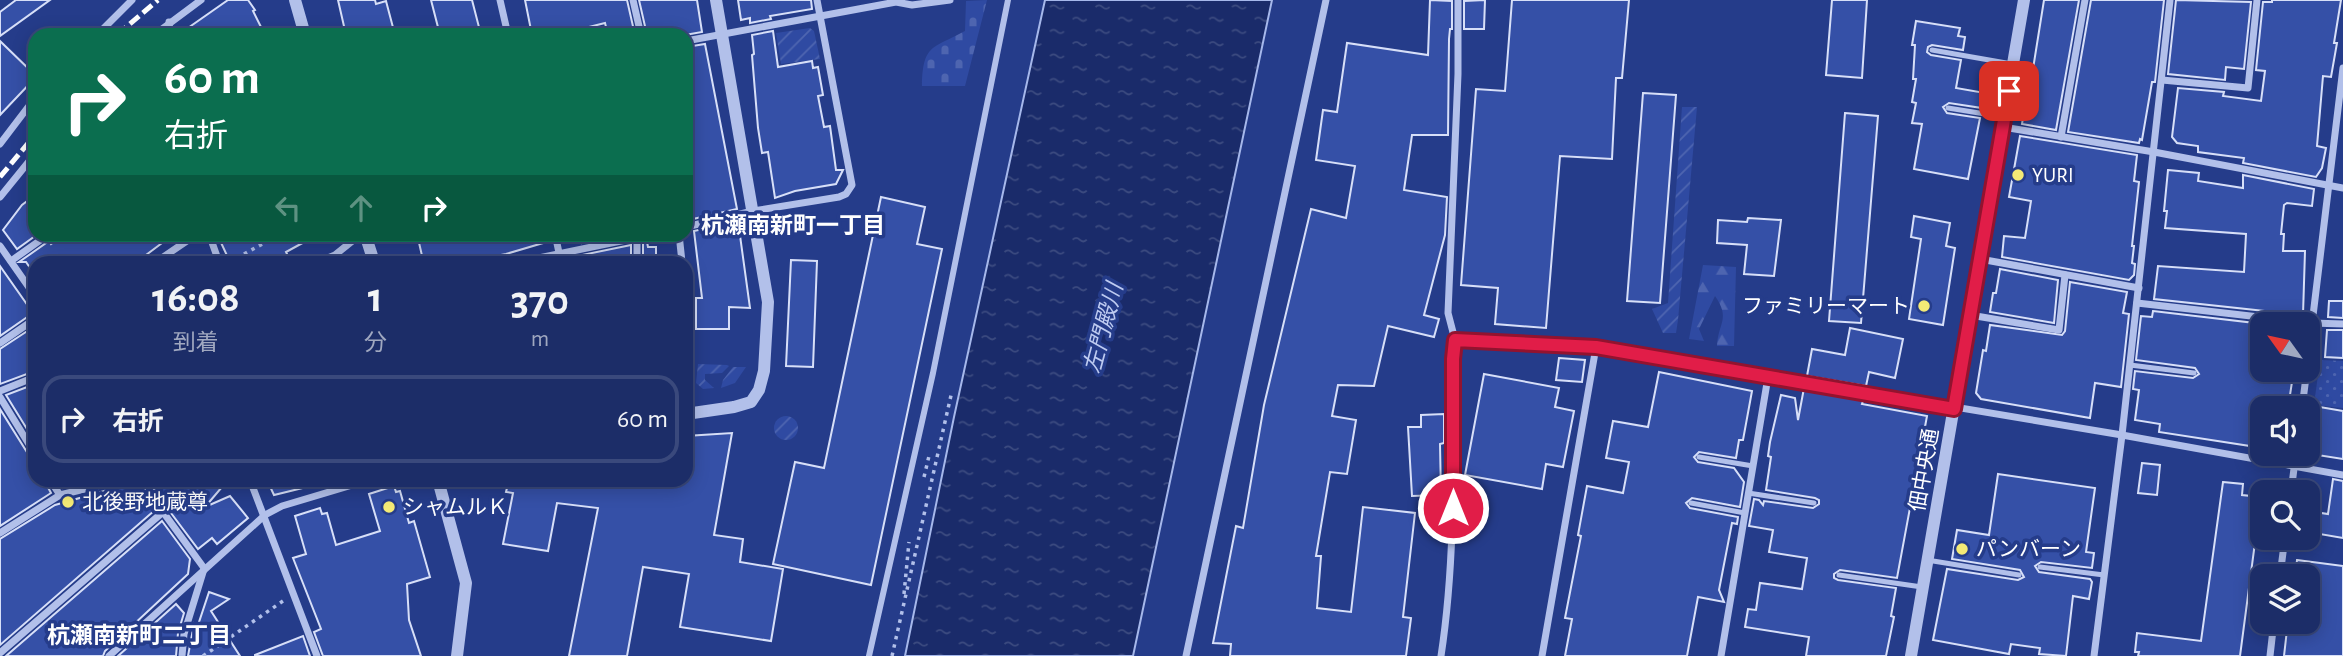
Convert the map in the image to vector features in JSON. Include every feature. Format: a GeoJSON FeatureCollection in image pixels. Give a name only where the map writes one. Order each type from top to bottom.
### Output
{"type":"FeatureCollection","features":[{"type":"Feature","properties":{"kind":"street"},"geometry":{"type":"LineString","coordinates":[[103,28],[132,0]]}},
{"type":"Feature","properties":{"kind":"street"},"geometry":{"type":"LineString","coordinates":[[162,28],[201,0]]}},
{"type":"Feature","properties":{"kind":"street"},"geometry":{"type":"LineString","coordinates":[[295,0],[303,28]]}},
{"type":"Feature","properties":{"kind":"street"},"geometry":{"type":"LineString","coordinates":[[499,0],[506,28]]}},
{"type":"Feature","properties":{"kind":"street"},"geometry":{"type":"LineString","coordinates":[[633,0],[639,28]]}},
{"type":"Feature","properties":{"kind":"street"},"geometry":{"type":"LineString","coordinates":[[693,413],[751,402],[759,390],[764,371],[768,302],[716,0]]}},
{"type":"Feature","properties":{"kind":"street"},"geometry":{"type":"LineString","coordinates":[[693,225],[753,211],[839,197],[850,190],[852,185],[817,0]]}},
{"type":"Feature","properties":{"kind":"street"},"geometry":{"type":"LineString","coordinates":[[693,40],[896,2],[950,0]]}},
{"type":"Feature","properties":{"kind":"street"},"geometry":{"type":"LineString","coordinates":[[869,656],[933,373],[1008,0]]}},
{"type":"Feature","properties":{"kind":"street"},"geometry":{"type":"LineString","coordinates":[[1186,656],[1326,0]]}},
{"type":"Feature","properties":{"kind":"street"},"geometry":{"type":"LineString","coordinates":[[1441,656],[1452,535],[1455,340],[1448,313],[1458,74],[1458,0]]}},
{"type":"Feature","properties":{"kind":"street","name":"佃中央通"},"geometry":{"type":"LineString","coordinates":[[1911,656],[2024,0]]}},
{"type":"Feature","properties":{"kind":"street"},"geometry":{"type":"LineString","coordinates":[[2061,136],[2085,0]]}},
{"type":"Feature","properties":{"kind":"street"},"geometry":{"type":"LineString","coordinates":[[2094,656],[2122,435],[2170,0]]}},
{"type":"Feature","properties":{"kind":"street"},"geometry":{"type":"LineString","coordinates":[[2162,80],[2248,88],[2257,0]]}},
{"type":"Feature","properties":{"kind":"street"},"geometry":{"type":"LineString","coordinates":[[169,22],[169,28]]}},
{"type":"Feature","properties":{"kind":"street"},"geometry":{"type":"LineString","coordinates":[[2313,312],[2343,68]]}},
{"type":"Feature","properties":{"kind":"street"},"geometry":{"type":"LineString","coordinates":[[0,144],[28,107]]}},
{"type":"Feature","properties":{"kind":"street"},"geometry":{"type":"LineString","coordinates":[[2004,122],[2061,136],[2343,188]]}},
{"type":"Feature","properties":{"kind":"street"},"geometry":{"type":"LineString","coordinates":[[0,197],[28,163]]}},
{"type":"Feature","properties":{"kind":"street"},"geometry":{"type":"LineString","coordinates":[[11,261],[38,242]]}},
{"type":"Feature","properties":{"kind":"street"},"geometry":{"type":"LineString","coordinates":[[165,256],[185,242]]}},
{"type":"Feature","properties":{"kind":"street"},"geometry":{"type":"LineString","coordinates":[[333,256],[352,242]]}},
{"type":"Feature","properties":{"kind":"street"},"geometry":{"type":"LineString","coordinates":[[568,256],[625,242]]}},
{"type":"Feature","properties":{"kind":"street"},"geometry":{"type":"LineString","coordinates":[[0,246],[28,286]]}},
{"type":"Feature","properties":{"kind":"street"},"geometry":{"type":"LineString","coordinates":[[1980,259],[2139,288]]}},
{"type":"Feature","properties":{"kind":"street"},"geometry":{"type":"LineString","coordinates":[[1970,315],[2059,330],[2065,275]]}},
{"type":"Feature","properties":{"kind":"street"},"geometry":{"type":"LineString","coordinates":[[2137,303],[2250,316]]}},
{"type":"Feature","properties":{"kind":"street"},"geometry":{"type":"LineString","coordinates":[[2320,323],[2343,324]]}},
{"type":"Feature","properties":{"kind":"street"},"geometry":{"type":"LineString","coordinates":[[0,343],[28,325]]}},
{"type":"Feature","properties":{"kind":"street"},"geometry":{"type":"LineString","coordinates":[[1455,340],[1596,347],[2122,435],[2343,475]]}},
{"type":"Feature","properties":{"kind":"street"},"geometry":{"type":"LineString","coordinates":[[1542,656],[1596,347]]}},
{"type":"Feature","properties":{"kind":"street"},"geometry":{"type":"LineString","coordinates":[[1721,656],[1768,377]]}},
{"type":"Feature","properties":{"kind":"street"},"geometry":{"type":"LineString","coordinates":[[0,391],[28,380]]}},
{"type":"Feature","properties":{"kind":"street"},"geometry":{"type":"LineString","coordinates":[[0,397],[28,443]]}},
{"type":"Feature","properties":{"kind":"street"},"geometry":{"type":"LineString","coordinates":[[2292,480],[2294,467]]}},
{"type":"Feature","properties":{"kind":"street"},"geometry":{"type":"LineString","coordinates":[[55,487],[60,495]]}},
{"type":"Feature","properties":{"kind":"street"},"geometry":{"type":"LineString","coordinates":[[0,533],[60,495],[93,487]]}},
{"type":"Feature","properties":{"kind":"street"},"geometry":{"type":"LineString","coordinates":[[150,487],[163,512],[204,568]]}},
{"type":"Feature","properties":{"kind":"street"},"geometry":{"type":"LineString","coordinates":[[253,487],[317,656]]}},
{"type":"Feature","properties":{"kind":"street"},"geometry":{"type":"LineString","coordinates":[[109,656],[265,515],[282,506],[346,487]]}},
{"type":"Feature","properties":{"kind":"street"},"geometry":{"type":"LineString","coordinates":[[440,487],[466,583],[457,656]]}},
{"type":"Feature","properties":{"kind":"street"},"geometry":{"type":"LineString","coordinates":[[0,653],[163,512]]}},
{"type":"Feature","properties":{"kind":"street"},"geometry":{"type":"LineString","coordinates":[[182,656],[184,634],[204,568]]}},
{"type":"Feature","properties":{"kind":"street"},"geometry":{"type":"LineString","coordinates":[[2270,656],[2273,634]]}},
{"type":"Feature","properties":{"kind":"lane"},"geometry":{"type":"LineString","coordinates":[[1933,50],[2014,64]]}},
{"type":"Feature","properties":{"kind":"lane"},"geometry":{"type":"LineString","coordinates":[[1948,108],[2004,122]]}},
{"type":"Feature","properties":{"kind":"lane"},"geometry":{"type":"LineString","coordinates":[[2130,365],[2194,373]]}},
{"type":"Feature","properties":{"kind":"lane"},"geometry":{"type":"LineString","coordinates":[[1699,457],[1753,466]]}},
{"type":"Feature","properties":{"kind":"lane"},"geometry":{"type":"LineString","coordinates":[[1748,493],[1814,503]]}},
{"type":"Feature","properties":{"kind":"lane"},"geometry":{"type":"LineString","coordinates":[[1692,503],[1745,513]]}},
{"type":"Feature","properties":{"kind":"lane"},"geometry":{"type":"LineString","coordinates":[[1927,560],[2019,575]]}},
{"type":"Feature","properties":{"kind":"lane"},"geometry":{"type":"LineString","coordinates":[[2040,567],[2104,575]]}},
{"type":"Feature","properties":{"kind":"lane"},"geometry":{"type":"LineString","coordinates":[[1839,575],[1923,587]]}},
{"type":"Feature","properties":{"kind":"path"},"geometry":{"type":"LineString","coordinates":[[239,256],[266,242]]}},
{"type":"Feature","properties":{"kind":"path"},"geometry":{"type":"LineString","coordinates":[[892,656],[952,391]]}},
{"type":"Feature","properties":{"kind":"path"},"geometry":{"type":"LineString","coordinates":[[902,609],[909,536]]}},
{"type":"Feature","properties":{"kind":"path"},"geometry":{"type":"LineString","coordinates":[[202,656],[294,594]]}},
{"type":"Feature","properties":{"kind":"green space"},"geometry":{"type":"Polygon","coordinates":[[[987,0],[965,86],[922,86],[927,55],[937,45],[965,31],[966,1],[987,0]]]}},
{"type":"Feature","properties":{"kind":"green space"},"geometry":{"type":"Polygon","coordinates":[[[810,28],[814,31],[820,59],[781,64],[776,33],[810,28]]]}},
{"type":"Feature","properties":{"kind":"green space"},"geometry":{"type":"Polygon","coordinates":[[[1682,107],[1697,107],[1678,320],[1676,333],[1663,333],[1652,309],[1668,303],[1682,107]]]}},
{"type":"Feature","properties":{"kind":"green space"},"geometry":{"type":"Polygon","coordinates":[[[1703,265],[1736,267],[1734,346],[1717,346],[1723,316],[1715,296],[1699,329],[1704,341],[1689,339],[1703,265]]]}},
{"type":"Feature","properties":{"kind":"green space"},"geometry":{"type":"Polygon","coordinates":[[[2320,360],[2343,361],[2343,408],[2320,406],[2320,396],[2315,396],[2317,382],[2320,382],[2320,360]]]}},
{"type":"Feature","properties":{"kind":"green space"},"geometry":{"type":"Polygon","coordinates":[[[698,364],[729,366],[722,373],[705,374],[705,380],[714,388],[703,389],[696,383],[698,364]]]}},
{"type":"Feature","properties":{"kind":"green space"},"geometry":{"type":"Polygon","coordinates":[[[733,367],[746,367],[735,383],[721,388],[723,380],[733,367]]]}},
{"type":"Feature","properties":{"kind":"green space"},"geometry":{"type":"Polygon","coordinates":[[[786,416],[795,419],[798,428],[795,437],[786,440],[777,437],[774,428],[777,419],[786,416]]]}},
{"type":"Feature","properties":{"kind":"water","name":"左門殿川"},"geometry":{"type":"Polygon","coordinates":[[[1045,0],[1272,0],[1133,656],[905,656],[954,417],[1045,0]]]}},
{"type":"Feature","properties":{"kind":"building"},"geometry":{"type":"Polygon","coordinates":[[[16,0],[50,0],[0,36],[0,12],[16,0]]]}},
{"type":"Feature","properties":{"kind":"building"},"geometry":{"type":"Polygon","coordinates":[[[228,0],[248,0],[262,28],[188,28],[228,0]]]}},
{"type":"Feature","properties":{"kind":"building"},"geometry":{"type":"Polygon","coordinates":[[[338,0],[375,0],[376,4],[386,1],[393,28],[344,28],[338,0]]]}},
{"type":"Feature","properties":{"kind":"building"},"geometry":{"type":"Polygon","coordinates":[[[431,0],[472,0],[479,28],[438,28],[431,0]]]}},
{"type":"Feature","properties":{"kind":"building"},"geometry":{"type":"Polygon","coordinates":[[[525,0],[627,0],[633,28],[606,28],[605,23],[585,28],[531,28],[525,0]]]}},
{"type":"Feature","properties":{"kind":"building"},"geometry":{"type":"Polygon","coordinates":[[[639,0],[697,0],[702,32],[693,34],[693,28],[645,28],[639,0]]]}},
{"type":"Feature","properties":{"kind":"building"},"geometry":{"type":"Polygon","coordinates":[[[738,0],[811,0],[812,9],[770,16],[771,19],[750,23],[750,18],[741,20],[738,0]]]}},
{"type":"Feature","properties":{"kind":"building"},"geometry":{"type":"Polygon","coordinates":[[[1430,0],[1452,1],[1448,135],[1412,135],[1404,190],[1447,197],[1445,235],[1424,315],[1439,319],[1434,337],[1388,326],[1374,386],[1338,385],[1332,416],[1356,420],[1347,474],[1330,472],[1316,556],[1321,556],[1317,608],[1351,612],[1363,507],[1415,513],[1403,617],[1411,618],[1406,656],[1230,656],[1231,644],[1213,643],[1236,526],[1243,528],[1264,405],[1311,209],[1346,218],[1355,166],[1316,160],[1323,110],[1337,112],[1347,43],[1428,55],[1430,0]]]}},
{"type":"Feature","properties":{"kind":"building"},"geometry":{"type":"Polygon","coordinates":[[[1485,0],[1484,29],[1464,29],[1464,1],[1485,0]]]}},
{"type":"Feature","properties":{"kind":"building"},"geometry":{"type":"Polygon","coordinates":[[[1512,0],[1629,0],[1622,78],[1616,78],[1612,159],[1560,156],[1546,328],[1495,324],[1498,288],[1461,285],[1476,89],[1505,91],[1512,0]]]}},
{"type":"Feature","properties":{"kind":"building"},"geometry":{"type":"Polygon","coordinates":[[[1832,0],[1867,0],[1862,78],[1826,75],[1832,0]]]}},
{"type":"Feature","properties":{"kind":"building"},"geometry":{"type":"Polygon","coordinates":[[[2044,0],[2079,0],[2056,130],[2022,124],[2044,0]]]}},
{"type":"Feature","properties":{"kind":"building"},"geometry":{"type":"Polygon","coordinates":[[[2091,0],[2164,0],[2155,82],[2152,82],[2142,140],[2140,139],[2139,143],[2068,132],[2091,0]]]}},
{"type":"Feature","properties":{"kind":"building"},"geometry":{"type":"Polygon","coordinates":[[[2176,0],[2251,2],[2244,69],[2226,67],[2225,80],[2168,74],[2176,0]]]}},
{"type":"Feature","properties":{"kind":"building"},"geometry":{"type":"Polygon","coordinates":[[[2341,0],[2331,77],[2323,76],[2317,146],[2326,148],[2322,168],[2316,177],[2243,163],[2244,158],[2198,152],[2198,146],[2177,143],[2172,137],[2178,88],[2224,92],[2223,96],[2261,101],[2265,71],[2256,70],[2263,2],[2341,0]]]}},
{"type":"Feature","properties":{"kind":"building"},"geometry":{"type":"Polygon","coordinates":[[[1916,21],[1960,28],[1958,36],[1965,37],[1963,50],[1932,45],[1927,52],[1961,60],[1956,88],[1985,93],[1982,108],[1949,103],[1943,107],[1947,113],[1980,118],[1968,179],[1914,169],[1922,124],[1912,123],[1916,103],[1912,102],[1916,79],[1913,79],[1915,45],[1912,45],[1916,21]]]}},
{"type":"Feature","properties":{"kind":"building"},"geometry":{"type":"Polygon","coordinates":[[[773,31],[778,67],[812,61],[813,68],[818,67],[823,95],[818,96],[824,127],[830,126],[836,170],[843,170],[836,184],[795,191],[775,198],[768,152],[762,153],[752,55],[752,35],[773,31]]]}},
{"type":"Feature","properties":{"kind":"building"},"geometry":{"type":"Polygon","coordinates":[[[0,41],[28,68],[28,85],[0,115],[0,41]]]}},
{"type":"Feature","properties":{"kind":"building"},"geometry":{"type":"Polygon","coordinates":[[[705,44],[737,209],[693,219],[693,46],[705,44]]]}},
{"type":"Feature","properties":{"kind":"building"},"geometry":{"type":"Polygon","coordinates":[[[1643,93],[1676,95],[1660,303],[1627,301],[1643,93]]]}},
{"type":"Feature","properties":{"kind":"building"},"geometry":{"type":"Polygon","coordinates":[[[1845,113],[1878,116],[1861,323],[1829,321],[1845,113]]]}},
{"type":"Feature","properties":{"kind":"building"},"geometry":{"type":"Polygon","coordinates":[[[2020,136],[2137,155],[2134,181],[2139,182],[2132,246],[2132,263],[2135,264],[2134,275],[2129,280],[2002,257],[2004,236],[2025,238],[2031,201],[2009,197],[2020,136]]]}},
{"type":"Feature","properties":{"kind":"building"},"geometry":{"type":"Polygon","coordinates":[[[2168,170],[2199,173],[2198,181],[2243,188],[2243,175],[2314,189],[2312,206],[2287,203],[2284,205],[2281,234],[2284,234],[2283,251],[2305,251],[2303,312],[2275,312],[2154,299],[2158,266],[2244,272],[2246,234],[2165,228],[2167,211],[2164,211],[2168,170]]]}},
{"type":"Feature","properties":{"kind":"building"},"geometry":{"type":"Polygon","coordinates":[[[881,197],[925,207],[917,244],[942,249],[871,585],[773,564],[795,462],[824,468],[881,197]]]}},
{"type":"Feature","properties":{"kind":"building"},"geometry":{"type":"Polygon","coordinates":[[[28,200],[28,241],[17,249],[3,230],[28,200]]]}},
{"type":"Feature","properties":{"kind":"building"},"geometry":{"type":"Polygon","coordinates":[[[1914,216],[1950,223],[1946,246],[1955,248],[1943,325],[1909,319],[1921,239],[1911,237],[1914,216]]]}},
{"type":"Feature","properties":{"kind":"building"},"geometry":{"type":"Polygon","coordinates":[[[1748,218],[1781,220],[1774,276],[1744,274],[1747,245],[1717,243],[1718,220],[1747,222],[1748,218]]]}},
{"type":"Feature","properties":{"kind":"building"},"geometry":{"type":"Polygon","coordinates":[[[738,221],[750,308],[729,307],[729,329],[696,329],[696,298],[702,298],[694,231],[738,221]]]}},
{"type":"Feature","properties":{"kind":"building"},"geometry":{"type":"Polygon","coordinates":[[[48,242],[163,242],[145,256],[28,256],[28,265],[26,262],[19,262],[48,242]]]}},
{"type":"Feature","properties":{"kind":"building"},"geometry":{"type":"Polygon","coordinates":[[[221,242],[304,242],[286,252],[288,256],[227,256],[221,242]]]}},
{"type":"Feature","properties":{"kind":"building"},"geometry":{"type":"Polygon","coordinates":[[[419,242],[547,242],[496,256],[422,256],[419,242]]]}},
{"type":"Feature","properties":{"kind":"building"},"geometry":{"type":"Polygon","coordinates":[[[647,242],[648,247],[656,247],[656,256],[643,256],[643,243],[647,242]]]}},
{"type":"Feature","properties":{"kind":"building"},"geometry":{"type":"Polygon","coordinates":[[[631,245],[631,256],[582,255],[631,245]]]}},
{"type":"Feature","properties":{"kind":"building"},"geometry":{"type":"Polygon","coordinates":[[[791,260],[817,261],[813,367],[786,366],[791,260]]]}},
{"type":"Feature","properties":{"kind":"building"},"geometry":{"type":"Polygon","coordinates":[[[0,266],[28,306],[28,316],[0,336],[0,266]]]}},
{"type":"Feature","properties":{"kind":"building"},"geometry":{"type":"Polygon","coordinates":[[[2000,269],[2058,280],[2054,323],[1990,312],[2000,269]]]}},
{"type":"Feature","properties":{"kind":"building"},"geometry":{"type":"Polygon","coordinates":[[[2070,282],[2127,292],[2123,313],[2129,314],[2121,387],[2095,383],[2090,418],[1981,399],[1976,393],[1990,325],[2062,335],[2065,331],[2070,282]]]}},
{"type":"Feature","properties":{"kind":"building"},"geometry":{"type":"Polygon","coordinates":[[[2329,301],[2343,301],[2343,318],[2328,317],[2329,301]]]}},
{"type":"Feature","properties":{"kind":"building"},"geometry":{"type":"Polygon","coordinates":[[[2153,311],[2250,322],[2250,382],[2292,382],[2290,396],[2250,396],[2250,446],[2159,432],[2160,424],[2135,420],[2139,390],[2133,389],[2135,371],[2193,378],[2199,374],[2195,368],[2136,360],[2141,316],[2152,317],[2153,311]]]}},
{"type":"Feature","properties":{"kind":"building"},"geometry":{"type":"Polygon","coordinates":[[[1850,328],[1903,339],[1895,378],[1869,372],[1866,386],[1807,376],[1812,349],[1845,355],[1850,328]]]}},
{"type":"Feature","properties":{"kind":"building"},"geometry":{"type":"Polygon","coordinates":[[[2327,330],[2343,330],[2343,358],[2325,357],[2327,330]]]}},
{"type":"Feature","properties":{"kind":"building"},"geometry":{"type":"Polygon","coordinates":[[[28,331],[28,374],[0,384],[0,349],[28,331]]]}},
{"type":"Feature","properties":{"kind":"building"},"geometry":{"type":"Polygon","coordinates":[[[1559,358],[1585,360],[1582,382],[1556,380],[1559,358]]]}},
{"type":"Feature","properties":{"kind":"building"},"geometry":{"type":"Polygon","coordinates":[[[1659,372],[1752,391],[1743,440],[1739,440],[1736,458],[1699,452],[1694,457],[1698,462],[1734,468],[1744,482],[1740,507],[1692,498],[1686,503],[1690,508],[1738,517],[1737,524],[1732,523],[1719,590],[1724,602],[1698,597],[1687,656],[1565,656],[1572,619],[1565,618],[1581,536],[1578,535],[1587,486],[1623,493],[1629,462],[1606,458],[1613,421],[1648,427],[1659,372]]]}},
{"type":"Feature","properties":{"kind":"building"},"geometry":{"type":"Polygon","coordinates":[[[1484,374],[1559,388],[1555,407],[1574,411],[1563,467],[1546,464],[1542,489],[1465,475],[1484,374]]]}},
{"type":"Feature","properties":{"kind":"building"},"geometry":{"type":"Polygon","coordinates":[[[28,387],[28,431],[6,395],[28,387]]]}},
{"type":"Feature","properties":{"kind":"building"},"geometry":{"type":"Polygon","coordinates":[[[1804,388],[1864,398],[1862,404],[1927,416],[1897,578],[1840,570],[1834,574],[1834,578],[1838,580],[1896,588],[1891,616],[1894,617],[1886,656],[1806,656],[1809,637],[1745,627],[1748,609],[1756,610],[1760,583],[1802,589],[1807,558],[1769,552],[1773,530],[1749,526],[1754,499],[1763,505],[1764,501],[1813,508],[1819,504],[1819,500],[1815,498],[1766,490],[1771,457],[1768,456],[1770,442],[1781,395],[1795,398],[1798,420],[1804,388]]]}},
{"type":"Feature","properties":{"kind":"building"},"geometry":{"type":"Polygon","coordinates":[[[2320,407],[2343,411],[2343,459],[2320,455],[2320,407]]]}},
{"type":"Feature","properties":{"kind":"building"},"geometry":{"type":"Polygon","coordinates":[[[0,409],[28,454],[28,487],[48,487],[51,493],[0,526],[0,409]]]}},
{"type":"Feature","properties":{"kind":"building"},"geometry":{"type":"Polygon","coordinates":[[[1444,414],[1444,443],[1440,444],[1441,495],[1412,496],[1408,427],[1421,427],[1421,415],[1444,414]]]}},
{"type":"Feature","properties":{"kind":"building"},"geometry":{"type":"Polygon","coordinates":[[[732,433],[714,535],[743,539],[740,562],[783,569],[771,641],[680,627],[689,574],[643,567],[627,656],[569,656],[598,508],[557,503],[548,551],[503,544],[513,493],[506,492],[507,487],[693,487],[693,436],[732,433]]]}},
{"type":"Feature","properties":{"kind":"building"},"geometry":{"type":"Polygon","coordinates":[[[2142,463],[2160,465],[2157,495],[2138,493],[2142,463]]]}},
{"type":"Feature","properties":{"kind":"building"},"geometry":{"type":"Polygon","coordinates":[[[1998,474],[2095,488],[2086,552],[2094,553],[2092,568],[2041,562],[2035,566],[2039,572],[2090,579],[2092,582],[2089,599],[2073,596],[2066,656],[2039,654],[2040,648],[2011,644],[2009,654],[1933,640],[1947,569],[2018,580],[2024,577],[2020,570],[1952,559],[1957,530],[1989,535],[1998,474]]]}},
{"type":"Feature","properties":{"kind":"building"},"geometry":{"type":"Polygon","coordinates":[[[2333,479],[2343,481],[2343,538],[2320,534],[2320,513],[2328,514],[2333,479]]]}},
{"type":"Feature","properties":{"kind":"building"},"geometry":{"type":"Polygon","coordinates":[[[2223,482],[2243,484],[2242,495],[2250,496],[2250,550],[2254,550],[2250,564],[2240,656],[2138,656],[2139,652],[2135,652],[2137,633],[2201,641],[2223,482]]]}},
{"type":"Feature","properties":{"kind":"building"},"geometry":{"type":"Polygon","coordinates":[[[118,487],[144,487],[155,510],[0,645],[0,539],[55,505],[118,487]]]}},
{"type":"Feature","properties":{"kind":"building"},"geometry":{"type":"Polygon","coordinates":[[[157,487],[222,487],[205,507],[230,496],[248,518],[217,544],[212,538],[198,549],[168,509],[157,487]]]}},
{"type":"Feature","properties":{"kind":"building"},"geometry":{"type":"Polygon","coordinates":[[[270,487],[307,487],[274,495],[270,487]]]}},
{"type":"Feature","properties":{"kind":"building"},"geometry":{"type":"Polygon","coordinates":[[[394,487],[396,492],[400,491],[409,523],[414,521],[430,577],[407,584],[409,620],[421,656],[323,656],[314,632],[321,629],[293,558],[306,554],[295,516],[320,508],[322,514],[327,513],[336,545],[380,531],[369,494],[394,487]]]}},
{"type":"Feature","properties":{"kind":"building"},"geometry":{"type":"Polygon","coordinates":[[[162,521],[190,559],[188,574],[105,651],[103,656],[6,656],[162,521]]]}},
{"type":"Feature","properties":{"kind":"building"},"geometry":{"type":"Polygon","coordinates":[[[2297,560],[2343,566],[2343,656],[2284,656],[2287,634],[2320,634],[2320,564],[2296,564],[2297,560]]]}},
{"type":"Feature","properties":{"kind":"building"},"geometry":{"type":"Polygon","coordinates":[[[209,592],[229,599],[211,611],[240,656],[188,656],[194,624],[197,628],[209,592]]]}},
{"type":"Feature","properties":{"kind":"building"},"geometry":{"type":"Polygon","coordinates":[[[176,604],[184,613],[178,633],[176,656],[118,656],[176,604]]]}},
{"type":"Feature","properties":{"kind":"building"},"geometry":{"type":"Polygon","coordinates":[[[303,636],[310,656],[255,656],[255,655],[303,636]]]}},
{"type":"Feature","properties":{"kind":"railway"},"geometry":{"type":"LineString","coordinates":[[125,28],[158,0]]}},
{"type":"Feature","properties":{"kind":"railway"},"geometry":{"type":"LineString","coordinates":[[0,177],[28,143]]}},
{"type":"Feature","properties":{"kind":"place","name":"YURI"},"geometry":{"type":"Point","coordinates":[2018,175]}},
{"type":"Feature","properties":{"kind":"place","name":"ファミリーマート"},"geometry":{"type":"Point","coordinates":[1924,306]}},
{"type":"Feature","properties":{"kind":"place","name":"北後野地蔵尊"},"geometry":{"type":"Point","coordinates":[68,502]}},
{"type":"Feature","properties":{"kind":"place","name":"シャムルＫ"},"geometry":{"type":"Point","coordinates":[389,507]}},
{"type":"Feature","properties":{"kind":"place","name":"パンバーン"},"geometry":{"type":"Point","coordinates":[1962,549]}},
{"type":"Feature","properties":{"kind":"district","name":"杭瀬南新町一丁目"},"geometry":{"type":"Point","coordinates":[793,225]}},
{"type":"Feature","properties":{"kind":"district","name":"杭瀬南新町二丁目"},"geometry":{"type":"Point","coordinates":[139,635]}},
{"type":"Feature","properties":{"kind":"route"},"geometry":{"type":"LineString","coordinates":[[1453,508],[1455,340],[1596,347],[1954,409],[2009,91]]}}]}
